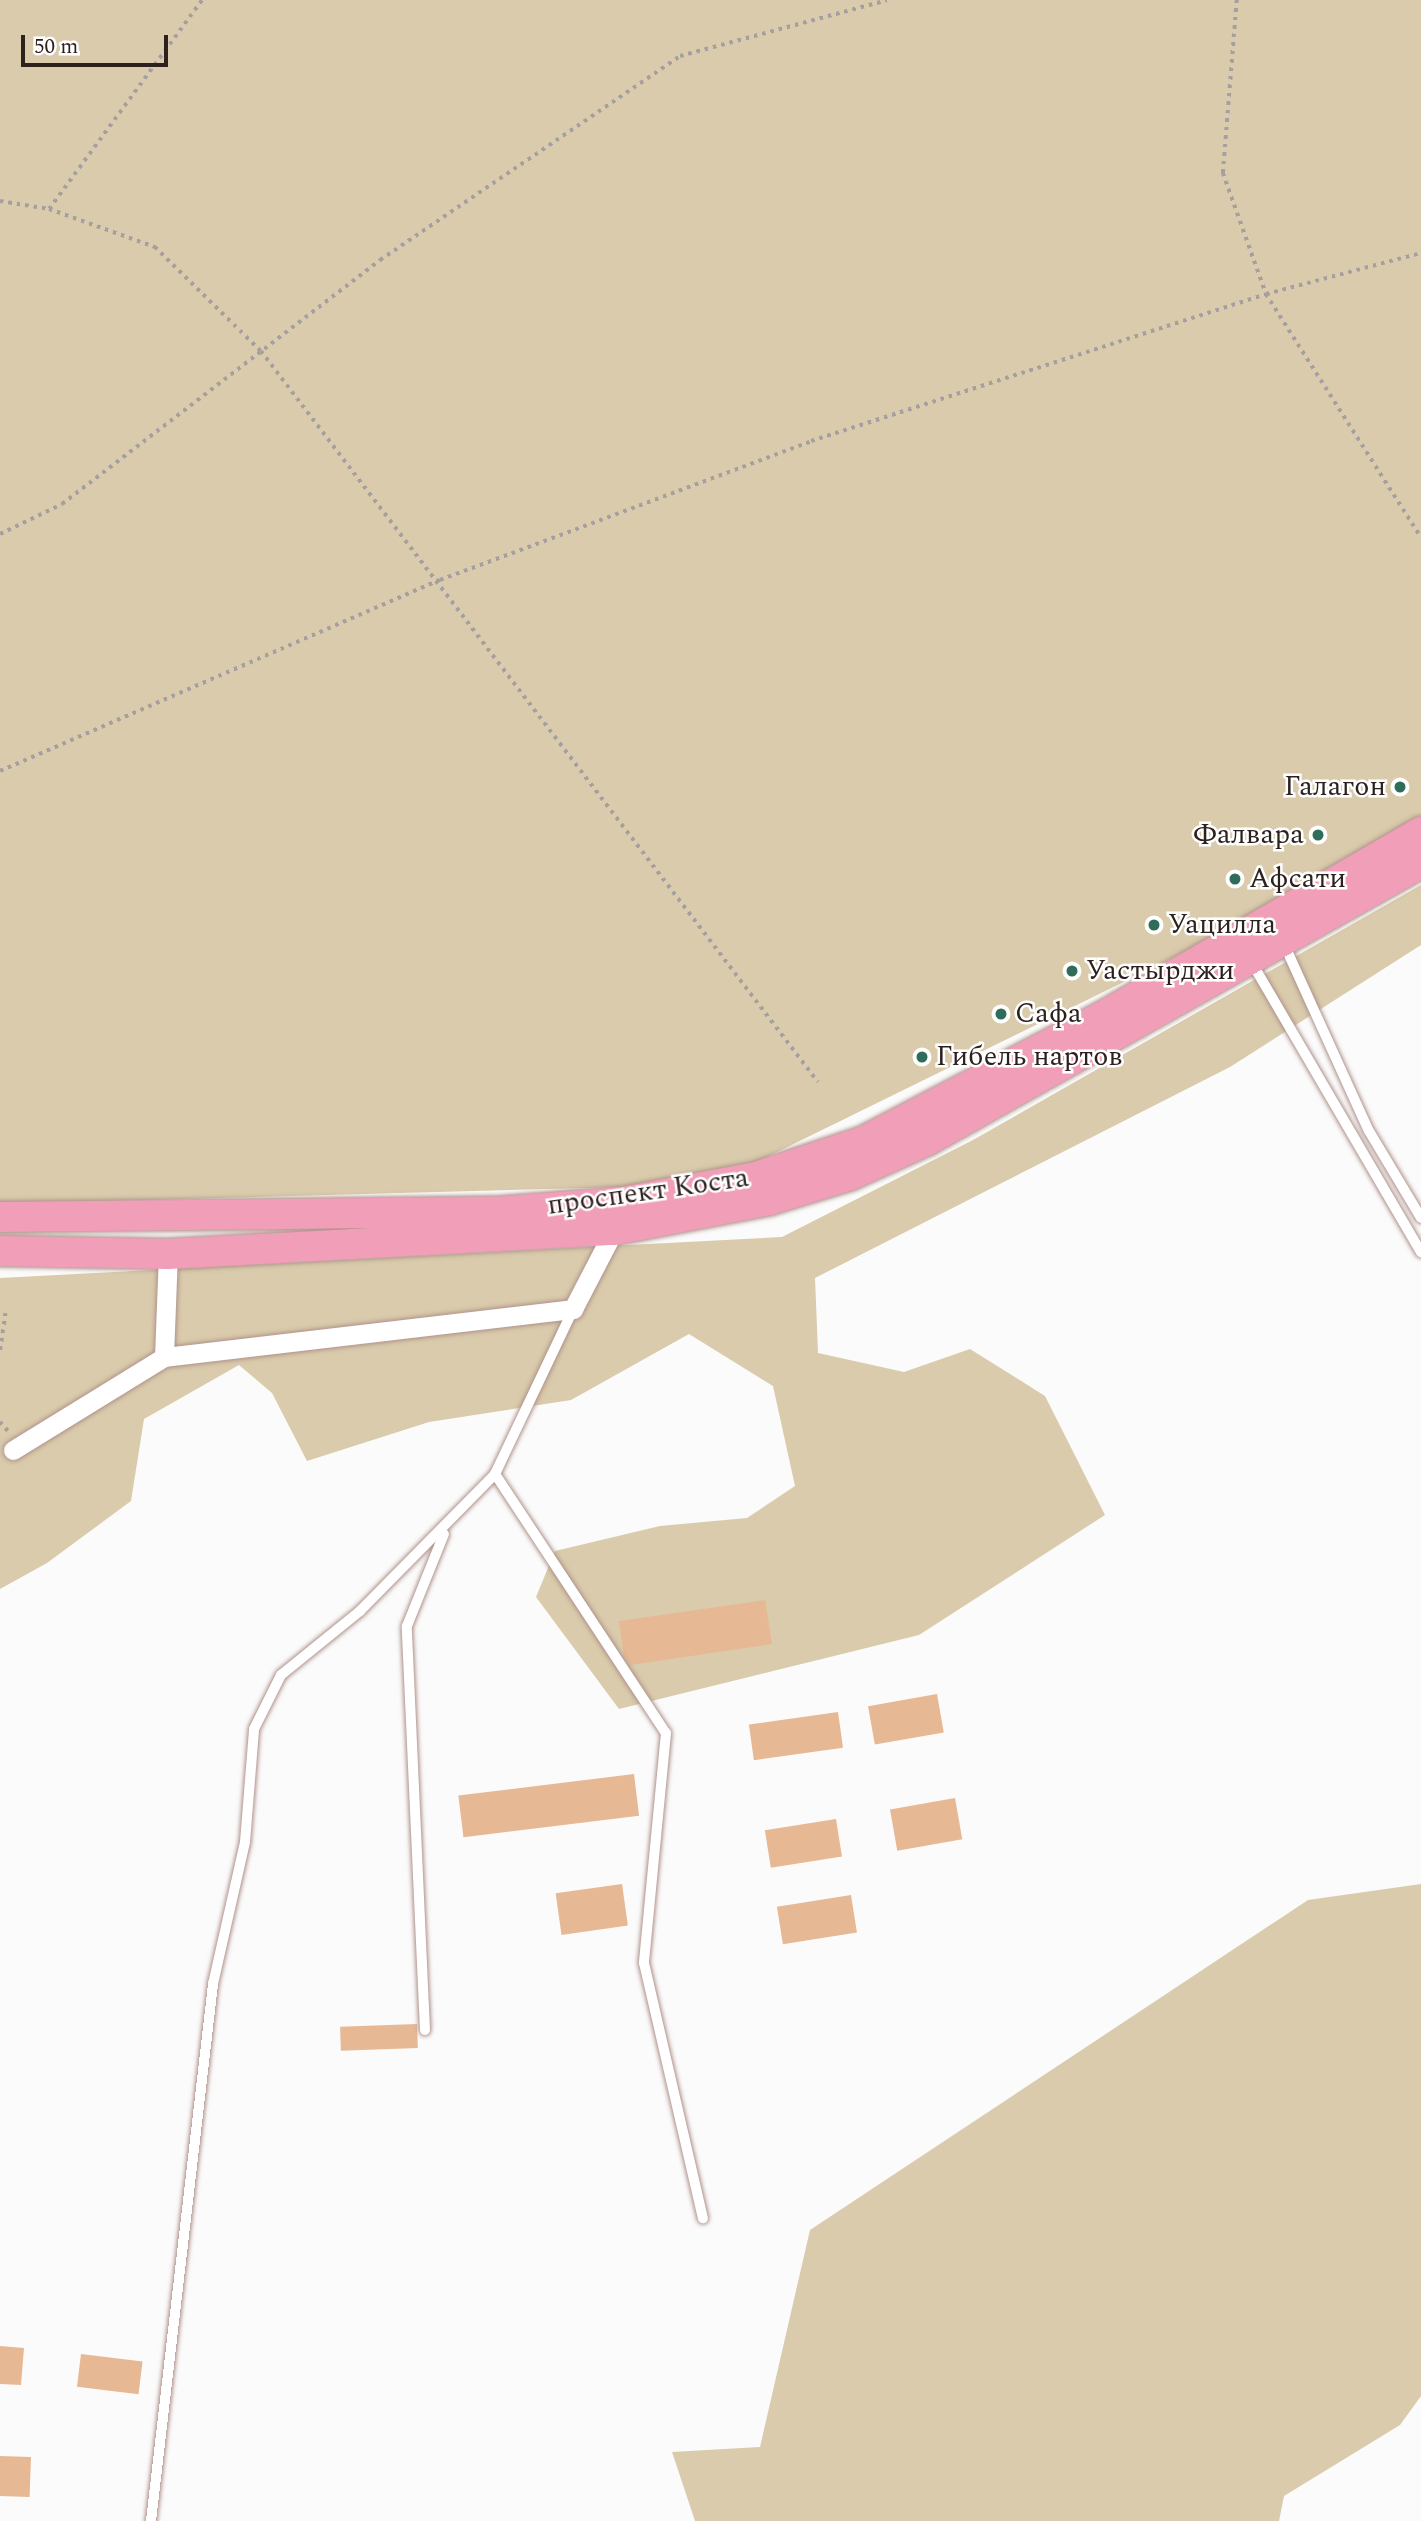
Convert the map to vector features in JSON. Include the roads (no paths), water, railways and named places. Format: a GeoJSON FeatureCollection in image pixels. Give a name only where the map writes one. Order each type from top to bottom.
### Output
{"type":"FeatureCollection","features":[{"type":"Feature","properties":{"kind":"main road","name":"проспект Коста"},"geometry":{"type":"LineString","coordinates":[[0,1217],[493,1212],[623,1202],[756,1177],[862,1142],[1107,1014],[1421,832]]}},
{"type":"Feature","properties":{"kind":"main road","name":"проспект Коста"},"geometry":{"type":"LineString","coordinates":[[0,1251],[168,1254],[614,1230],[770,1200],[851,1175],[928,1140],[1421,863]]}},
{"type":"Feature","properties":{"kind":"street"},"geometry":{"type":"LineString","coordinates":[[13,1450],[164,1357],[573,1310],[614,1230]]}},
{"type":"Feature","properties":{"kind":"street"},"geometry":{"type":"LineString","coordinates":[[164,1357],[168,1254]]}},
{"type":"Feature","properties":{"kind":"lane"},"geometry":{"type":"LineString","coordinates":[[1283,941],[1369,1131],[1421,1218]]}},
{"type":"Feature","properties":{"kind":"lane"},"geometry":{"type":"LineString","coordinates":[[1250,959],[1421,1252]]}},
{"type":"Feature","properties":{"kind":"lane"},"geometry":{"type":"LineString","coordinates":[[150,2521],[213,1984],[245,1842],[254,1729],[281,1675],[447,1528],[495,1474],[573,1310]]}},
{"type":"Feature","properties":{"kind":"lane"},"geometry":{"type":"LineString","coordinates":[[495,1474],[666,1733],[644,1963],[703,2218]]}},
{"type":"Feature","properties":{"kind":"lane"},"geometry":{"type":"LineString","coordinates":[[425,2030],[407,1626],[447,1528]]}},
{"type":"Feature","properties":{"kind":"place","name":"Галагон"},"geometry":{"type":"Point","coordinates":[1400,787]}},
{"type":"Feature","properties":{"kind":"place","name":"Фалвара"},"geometry":{"type":"Point","coordinates":[1318,835]}},
{"type":"Feature","properties":{"kind":"place","name":"Афсати"},"geometry":{"type":"Point","coordinates":[1235,879]}},
{"type":"Feature","properties":{"kind":"place","name":"Уацилла"},"geometry":{"type":"Point","coordinates":[1154,925]}},
{"type":"Feature","properties":{"kind":"place","name":"Уастырджи"},"geometry":{"type":"Point","coordinates":[1072,971]}},
{"type":"Feature","properties":{"kind":"place","name":"Сафа"},"geometry":{"type":"Point","coordinates":[1001,1014]}},
{"type":"Feature","properties":{"kind":"place","name":"Гибель нартов"},"geometry":{"type":"Point","coordinates":[922,1057]}}]}
